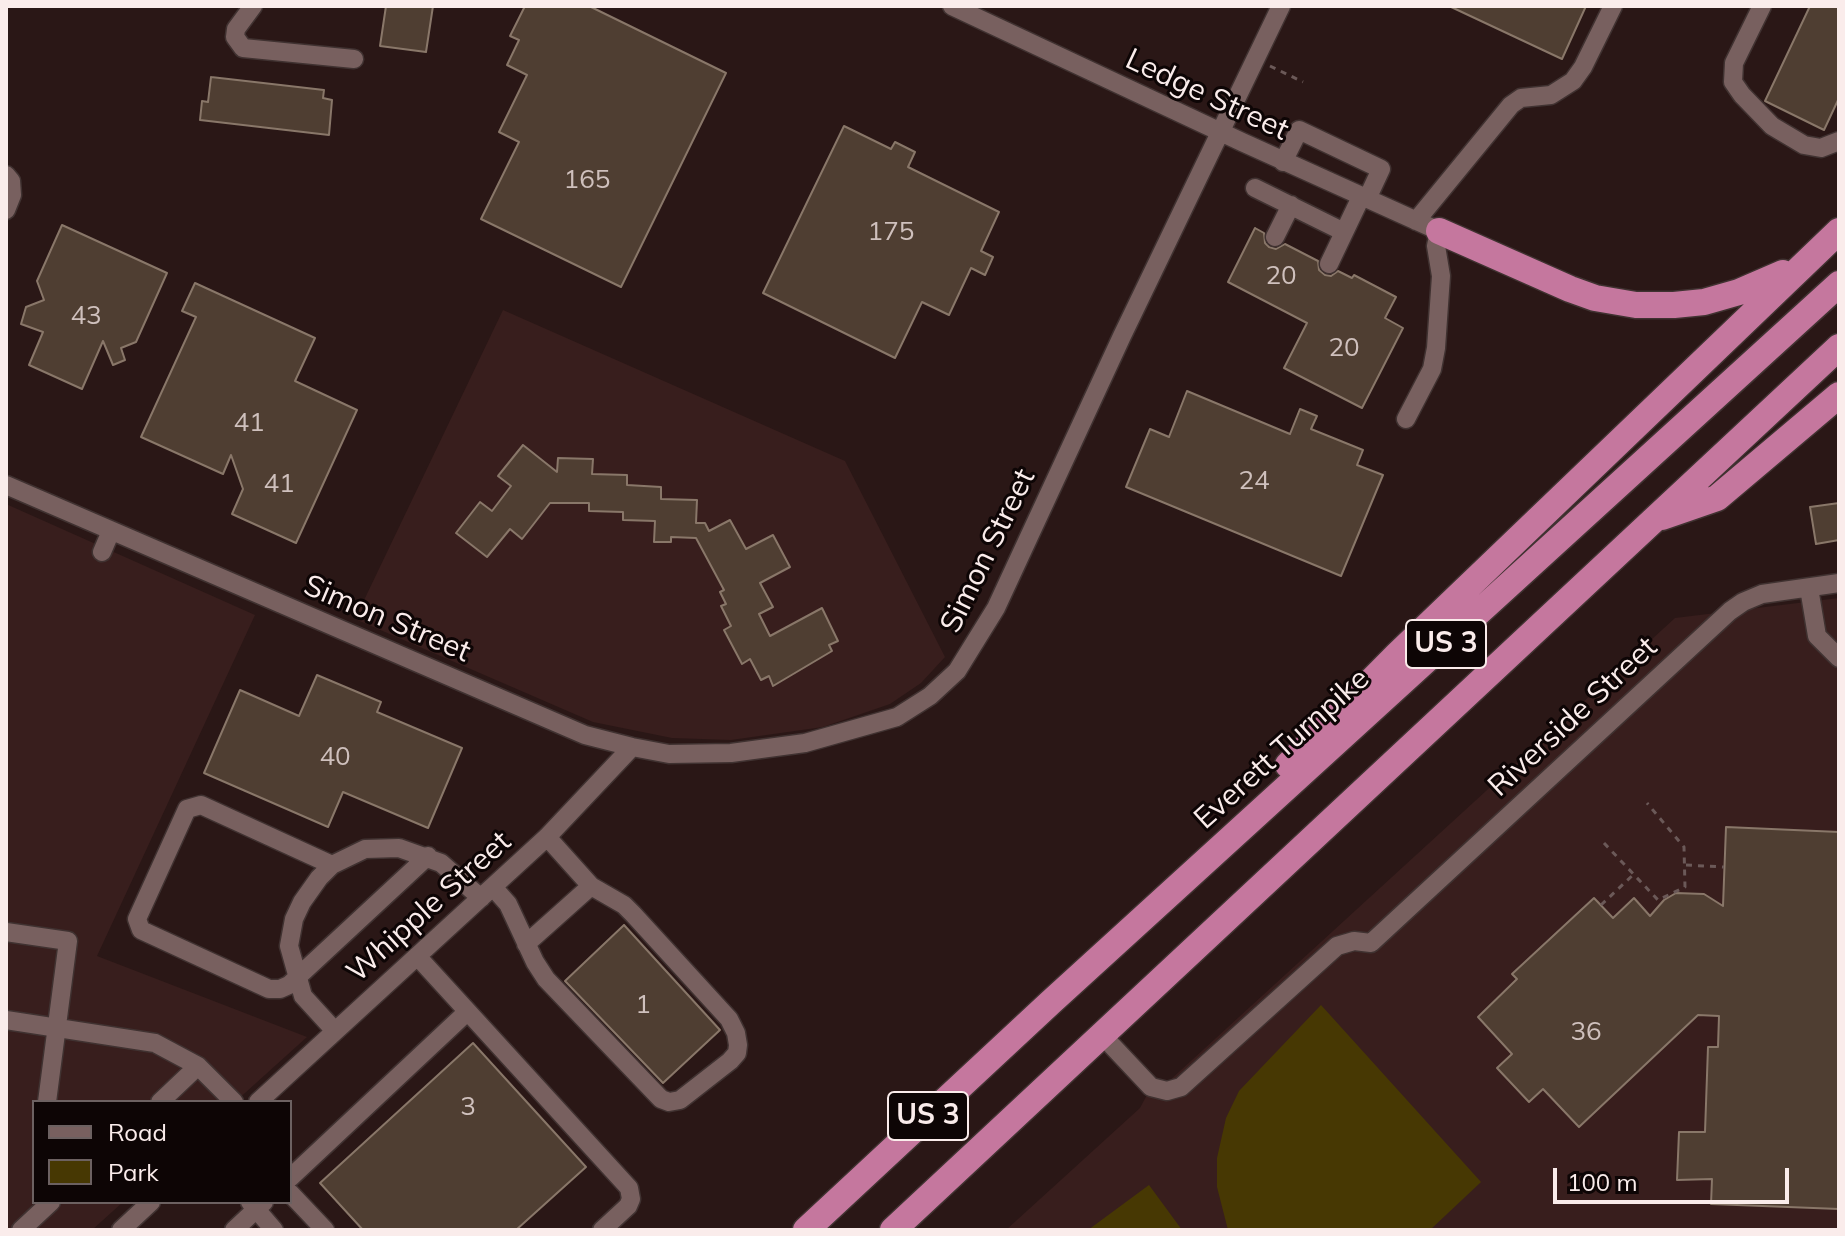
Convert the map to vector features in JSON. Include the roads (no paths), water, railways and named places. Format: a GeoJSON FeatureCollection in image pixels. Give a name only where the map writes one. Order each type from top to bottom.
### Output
{"type":"FeatureCollection","features":[{"type":"Feature","properties":{"kind":"highway"},"geometry":{"type":"LineString","coordinates":[[1428,226],[1583,294],[1648,306],[1690,304],[1739,292],[1771,279],[1814,254]]}},
{"type":"Feature","properties":{"kind":"highway"},"geometry":{"type":"LineString","coordinates":[[1051,1002],[1397,655],[1839,231]]}},
{"type":"Feature","properties":{"kind":"highway","name":"Everett Turnpike"},"geometry":{"type":"LineString","coordinates":[[806,1230],[1051,1002],[1839,284]]}},
{"type":"Feature","properties":{"kind":"highway","name":"US 3"},"geometry":{"type":"LineString","coordinates":[[893,1230],[1839,347]]}},
{"type":"Feature","properties":{"kind":"highway"},"geometry":{"type":"LineString","coordinates":[[1651,521],[1717,498],[1839,395]]}},
{"type":"Feature","properties":{"kind":"street"},"geometry":{"type":"LineString","coordinates":[[253,6],[236,29],[235,37],[243,48],[354,59]]}},
{"type":"Feature","properties":{"kind":"street","name":"Ledge Street"},"geometry":{"type":"LineString","coordinates":[[952,6],[1220,132],[1285,182],[1364,198],[1428,226]]}},
{"type":"Feature","properties":{"kind":"street","name":"Simon Street"},"geometry":{"type":"LineString","coordinates":[[6,485],[585,735],[669,754],[697,755],[805,743],[897,717],[930,696],[957,671],[996,608],[1122,336],[1281,6]]}},
{"type":"Feature","properties":{"kind":"street"},"geometry":{"type":"LineString","coordinates":[[1406,419],[1432,369],[1436,348],[1441,276],[1436,246],[1428,226],[1507,110],[1521,98],[1551,95],[1573,81],[1613,6]]}},
{"type":"Feature","properties":{"kind":"street"},"geometry":{"type":"LineString","coordinates":[[1762,6],[1734,63],[1733,82],[1772,126],[1804,145],[1821,148],[1839,141]]}},
{"type":"Feature","properties":{"kind":"street"},"geometry":{"type":"LineString","coordinates":[[1275,237],[1299,130],[1381,169],[1329,264]]}},
{"type":"Feature","properties":{"kind":"street"},"geometry":{"type":"LineString","coordinates":[[6,175],[11,181],[12,195],[6,210]]}},
{"type":"Feature","properties":{"kind":"street"},"geometry":{"type":"LineString","coordinates":[[1255,188],[1285,182]]}},
{"type":"Feature","properties":{"kind":"street"},"geometry":{"type":"LineString","coordinates":[[1285,182],[1344,232]]}},
{"type":"Feature","properties":{"kind":"street"},"geometry":{"type":"LineString","coordinates":[[102,552],[111,531]]}},
{"type":"Feature","properties":{"kind":"street","name":"Riverside Street"},"geometry":{"type":"LineString","coordinates":[[1103,1036],[1151,1087],[1163,1091],[1177,1089],[1337,946],[1354,941],[1371,943],[1730,611],[1762,594],[1839,583]]}},
{"type":"Feature","properties":{"kind":"street"},"geometry":{"type":"LineString","coordinates":[[1809,588],[1817,636],[1839,658]]}},
{"type":"Feature","properties":{"kind":"street","name":"Whipple Street"},"geometry":{"type":"LineString","coordinates":[[260,1100],[547,837],[632,747]]}},
{"type":"Feature","properties":{"kind":"street"},"geometry":{"type":"LineString","coordinates":[[332,865],[201,805],[187,809],[137,919],[141,930],[269,989],[280,989],[296,978],[428,856]]}},
{"type":"Feature","properties":{"kind":"street"},"geometry":{"type":"LineString","coordinates":[[335,1031],[303,996],[296,978],[289,946],[294,919],[311,889],[332,865],[365,849],[399,848],[428,856],[508,904],[546,979],[661,1099],[669,1102],[680,1100],[730,1061],[737,1053],[738,1045],[729,1019],[624,905],[591,886],[547,837]]}},
{"type":"Feature","properties":{"kind":"street"},"geometry":{"type":"LineString","coordinates":[[526,944],[591,886]]}},
{"type":"Feature","properties":{"kind":"street"},"geometry":{"type":"LineString","coordinates":[[6,932],[68,941],[47,1100]]}},
{"type":"Feature","properties":{"kind":"street"},"geometry":{"type":"LineString","coordinates":[[417,956],[629,1188],[631,1199],[628,1206],[602,1230]]}},
{"type":"Feature","properties":{"kind":"street"},"geometry":{"type":"LineString","coordinates":[[292,1176],[467,1012]]}},
{"type":"Feature","properties":{"kind":"street"},"geometry":{"type":"LineString","coordinates":[[6,1020],[155,1043],[198,1066],[232,1100]]}},
{"type":"Feature","properties":{"kind":"street"},"geometry":{"type":"LineString","coordinates":[[162,1100],[198,1066]]}},
{"type":"Feature","properties":{"kind":"street"},"geometry":{"type":"LineString","coordinates":[[292,1195],[325,1230]]}},
{"type":"Feature","properties":{"kind":"street"},"geometry":{"type":"LineString","coordinates":[[26,1225],[32,1204]]}},
{"type":"Feature","properties":{"kind":"street"},"geometry":{"type":"LineString","coordinates":[[26,1225],[49,1204]]}},
{"type":"Feature","properties":{"kind":"street"},"geometry":{"type":"LineString","coordinates":[[121,1230],[149,1204]]}},
{"type":"Feature","properties":{"kind":"street"},"geometry":{"type":"LineString","coordinates":[[234,1230],[257,1204],[274,1230]]}}]}
